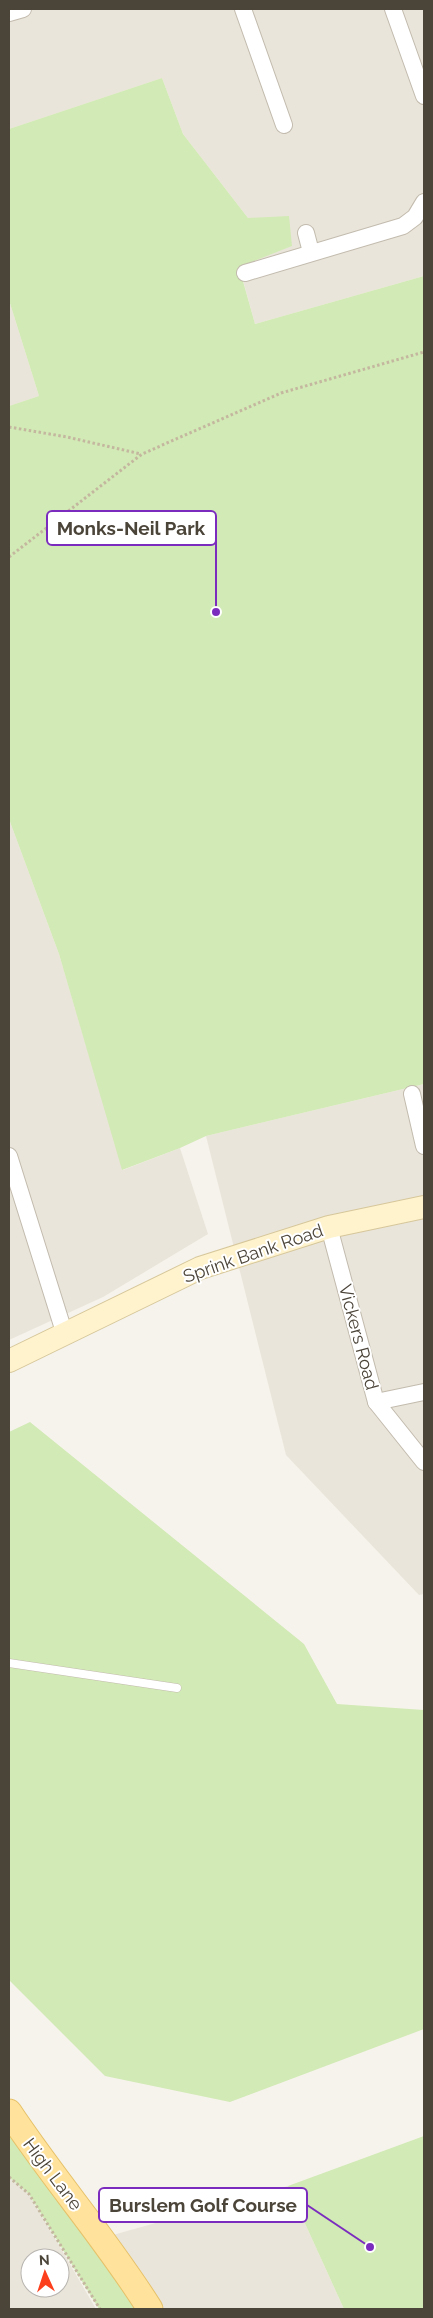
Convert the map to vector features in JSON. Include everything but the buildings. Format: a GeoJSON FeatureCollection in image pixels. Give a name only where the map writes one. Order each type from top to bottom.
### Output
{"type":"FeatureCollection","features":[{"type":"Feature","properties":{"kind":"main road","name":"High Lane"},"geometry":{"type":"LineString","coordinates":[[9,2112],[37,2155],[102,2238],[150,2309]]}},
{"type":"Feature","properties":{"kind":"street"},"geometry":{"type":"LineString","coordinates":[[9,13],[23,9]]}},
{"type":"Feature","properties":{"kind":"street"},"geometry":{"type":"LineString","coordinates":[[242,9],[284,125]]}},
{"type":"Feature","properties":{"kind":"street"},"geometry":{"type":"LineString","coordinates":[[393,9],[424,96]]}},
{"type":"Feature","properties":{"kind":"street"},"geometry":{"type":"LineString","coordinates":[[245,273],[403,226],[415,217],[424,202]]}},
{"type":"Feature","properties":{"kind":"street"},"geometry":{"type":"LineString","coordinates":[[306,233],[311,252]]}},
{"type":"Feature","properties":{"kind":"street"},"geometry":{"type":"LineString","coordinates":[[412,1094],[424,1146]]}},
{"type":"Feature","properties":{"kind":"street"},"geometry":{"type":"LineString","coordinates":[[9,1156],[65,1335]]}},
{"type":"Feature","properties":{"kind":"street","name":"Sprink Bank Road"},"geometry":{"type":"LineString","coordinates":[[9,1361],[200,1268],[329,1227],[424,1207]]}},
{"type":"Feature","properties":{"kind":"street","name":"Vickers Road"},"geometry":{"type":"LineString","coordinates":[[329,1227],[376,1402],[424,1462]]}},
{"type":"Feature","properties":{"kind":"street"},"geometry":{"type":"LineString","coordinates":[[376,1402],[424,1392]]}},
{"type":"Feature","properties":{"kind":"lane"},"geometry":{"type":"LineString","coordinates":[[9,1663],[177,1688]]}},
{"type":"Feature","properties":{"kind":"path"},"geometry":{"type":"LineString","coordinates":[[9,557],[142,454],[281,393],[424,352]]}},
{"type":"Feature","properties":{"kind":"path"},"geometry":{"type":"LineString","coordinates":[[9,428],[142,454]]}},
{"type":"Feature","properties":{"kind":"path"},"geometry":{"type":"LineString","coordinates":[[9,2177],[29,2194],[100,2309]]}},
{"type":"Feature","properties":{"kind":"shaded area"},"geometry":{"type":"Polygon","coordinates":[[[9,9],[424,9],[424,276],[255,324],[239,266],[291,246],[248,218],[183,134],[162,78],[9,129],[9,9]]]}},
{"type":"Feature","properties":{"kind":"shaded area"},"geometry":{"type":"Polygon","coordinates":[[[9,300],[39,396],[9,406],[9,300]]]}},
{"type":"Feature","properties":{"kind":"shaded area"},"geometry":{"type":"Polygon","coordinates":[[[9,819],[59,954],[123,1170],[180,1148],[208,1234],[103,1297],[9,1340],[9,819]]]}},
{"type":"Feature","properties":{"kind":"shaded area"},"geometry":{"type":"Polygon","coordinates":[[[424,1084],[424,1594],[419,1595],[286,1455],[206,1136],[424,1084]]]}},
{"type":"Feature","properties":{"kind":"shaded area"},"geometry":{"type":"Polygon","coordinates":[[[9,2177],[29,2194],[60,2248],[20,2248],[20,2298],[70,2298],[70,2264],[96,2309],[9,2309],[9,2177]]]}},
{"type":"Feature","properties":{"kind":"shaded area"},"geometry":{"type":"Polygon","coordinates":[[[288,2186],[344,2309],[156,2309],[102,2238],[288,2186]]]}},
{"type":"Feature","properties":{"kind":"green space"},"geometry":{"type":"Polygon","coordinates":[[[162,78],[183,134],[248,218],[289,216],[292,246],[239,267],[255,324],[424,276],[424,1084],[206,1136],[122,1170],[59,954],[9,819],[9,406],[39,396],[9,300],[9,129],[162,78]]]}},
{"type":"Feature","properties":{"kind":"green space"},"geometry":{"type":"Polygon","coordinates":[[[30,1422],[304,1644],[337,1704],[424,1710],[424,2029],[230,2102],[105,2076],[9,1980],[9,1432],[30,1422]]]}},
{"type":"Feature","properties":{"kind":"green space"},"geometry":{"type":"Polygon","coordinates":[[[9,2109],[144,2309],[99,2309],[70,2261],[70,2248],[62,2248],[29,2194],[9,2177],[9,2109]]]}},
{"type":"Feature","properties":{"kind":"green space"},"geometry":{"type":"Polygon","coordinates":[[[424,2136],[424,2309],[344,2309],[288,2186],[424,2136]]]}},
{"type":"Feature","properties":{"kind":"place","name":"Monks-Neil Park"},"geometry":{"type":"Point","coordinates":[216,612]}},
{"type":"Feature","properties":{"kind":"place","name":"Burslem Golf Course"},"geometry":{"type":"Point","coordinates":[370,2247]}}]}
